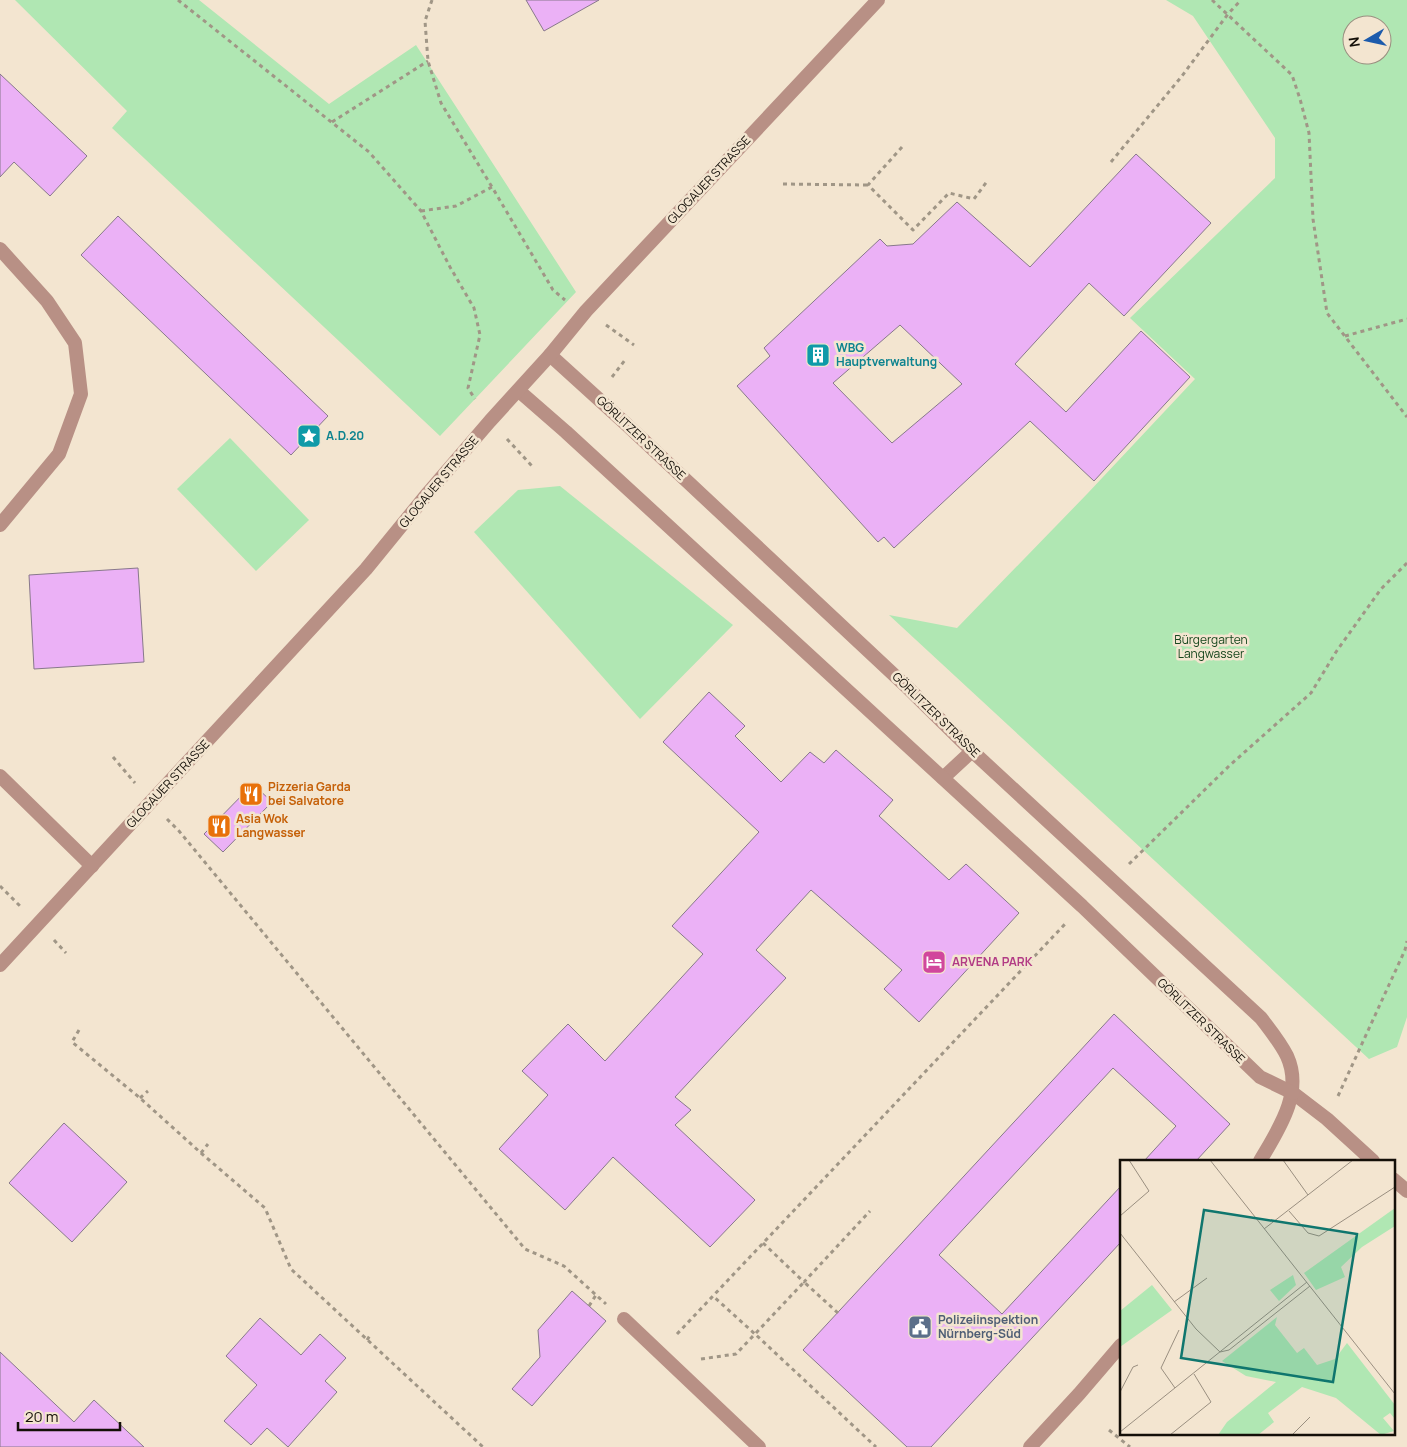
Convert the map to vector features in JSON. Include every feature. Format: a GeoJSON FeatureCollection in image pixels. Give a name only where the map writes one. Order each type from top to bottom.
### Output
{"type":"FeatureCollection","features":[{"type":"Feature","properties":{"kind":"street","name":"GLOGAUER STRASSE"},"geometry":{"type":"LineString","coordinates":[[0,965],[366,569],[428,493],[490,421],[519,391],[586,311],[878,0]]}},
{"type":"Feature","properties":{"kind":"street"},"geometry":{"type":"LineString","coordinates":[[0,249],[47,300],[74,343],[81,394],[59,454],[0,525]]}},
{"type":"Feature","properties":{"kind":"street","name":"GÖRLITZER STRASSE"},"geometry":{"type":"LineString","coordinates":[[550,355],[1261,1018],[1276,1037],[1288,1058],[1293,1077],[1293,1093]]}},
{"type":"Feature","properties":{"kind":"street","name":"GÖRLITZER STRASSE"},"geometry":{"type":"LineString","coordinates":[[519,391],[944,778],[1082,906],[1260,1077],[1293,1093],[1327,1119],[1372,1160]]}},
{"type":"Feature","properties":{"kind":"street"},"geometry":{"type":"LineString","coordinates":[[944,778],[972,750]]}},
{"type":"Feature","properties":{"kind":"street"},"geometry":{"type":"LineString","coordinates":[[0,776],[92,866]]}},
{"type":"Feature","properties":{"kind":"street"},"geometry":{"type":"LineString","coordinates":[[1261,1160],[1278,1130],[1293,1093]]}},
{"type":"Feature","properties":{"kind":"street"},"geometry":{"type":"LineString","coordinates":[[1394,1180],[1407,1191]]}},
{"type":"Feature","properties":{"kind":"street"},"geometry":{"type":"LineString","coordinates":[[624,1319],[759,1447]]}},
{"type":"Feature","properties":{"kind":"street"},"geometry":{"type":"LineString","coordinates":[[1030,1447],[1120,1346]]}},
{"type":"Feature","properties":{"kind":"path"},"geometry":{"type":"LineString","coordinates":[[178,0],[369,152],[421,211],[474,308],[480,335],[468,388],[490,421],[532,466]]}},
{"type":"Feature","properties":{"kind":"path"},"geometry":{"type":"LineString","coordinates":[[432,0],[425,21],[428,62],[441,103],[553,290],[565,300],[586,311],[634,345]]}},
{"type":"Feature","properties":{"kind":"path"},"geometry":{"type":"LineString","coordinates":[[1212,0],[1292,75],[1309,133],[1313,219],[1327,313],[1407,417]]}},
{"type":"Feature","properties":{"kind":"path"},"geometry":{"type":"LineString","coordinates":[[1110,162],[1182,76],[1228,14],[1241,0]]}},
{"type":"Feature","properties":{"kind":"path"},"geometry":{"type":"LineString","coordinates":[[332,122],[428,62]]}},
{"type":"Feature","properties":{"kind":"path"},"geometry":{"type":"LineString","coordinates":[[868,185],[902,147]]}},
{"type":"Feature","properties":{"kind":"path"},"geometry":{"type":"LineString","coordinates":[[783,184],[868,185],[914,230],[950,193],[974,198],[988,180]]}},
{"type":"Feature","properties":{"kind":"path"},"geometry":{"type":"LineString","coordinates":[[421,211],[456,206],[492,186]]}},
{"type":"Feature","properties":{"kind":"path"},"geometry":{"type":"LineString","coordinates":[[1345,336],[1407,319]]}},
{"type":"Feature","properties":{"kind":"path"},"geometry":{"type":"LineString","coordinates":[[1112,880],[1230,766],[1311,693],[1336,652],[1382,589],[1407,563]]}},
{"type":"Feature","properties":{"kind":"path"},"geometry":{"type":"LineString","coordinates":[[113,757],[151,802],[179,831],[525,1249],[564,1266],[624,1319]]}},
{"type":"Feature","properties":{"kind":"path"},"geometry":{"type":"LineString","coordinates":[[659,1353],[1082,906]]}},
{"type":"Feature","properties":{"kind":"path"},"geometry":{"type":"LineString","coordinates":[[1327,1119],[1405,950],[1407,941]]}},
{"type":"Feature","properties":{"kind":"path"},"geometry":{"type":"LineString","coordinates":[[80,1030],[72,1042],[140,1098],[265,1208],[291,1269],[484,1447]]}},
{"type":"Feature","properties":{"kind":"path"},"geometry":{"type":"LineString","coordinates":[[140,1098],[148,1091]]}},
{"type":"Feature","properties":{"kind":"path"},"geometry":{"type":"LineString","coordinates":[[201,1153],[208,1144]]}},
{"type":"Feature","properties":{"kind":"path"},"geometry":{"type":"LineString","coordinates":[[265,1208],[268,1205]]}},
{"type":"Feature","properties":{"kind":"path"},"geometry":{"type":"LineString","coordinates":[[676,1369],[683,1361],[736,1354],[870,1211]]}},
{"type":"Feature","properties":{"kind":"path"},"geometry":{"type":"LineString","coordinates":[[763,1243],[838,1313]]}},
{"type":"Feature","properties":{"kind":"path"},"geometry":{"type":"LineString","coordinates":[[589,1306],[596,1295]]}},
{"type":"Feature","properties":{"kind":"path"},"geometry":{"type":"LineString","coordinates":[[712,1296],[876,1447]]}},
{"type":"Feature","properties":{"kind":"path"},"geometry":{"type":"LineString","coordinates":[[367,1340],[371,1334]]}},
{"type":"Feature","properties":{"kind":"path"},"geometry":{"type":"LineString","coordinates":[[1109,1430],[1130,1447]]}},
{"type":"Feature","properties":{"kind":"green space"},"geometry":{"type":"Polygon","coordinates":[[[15,0],[199,0],[329,104],[416,45],[576,292],[440,436],[112,128],[127,111],[15,0]]]}},
{"type":"Feature","properties":{"kind":"green space","name":"Bürgergarten Langwasser"},"geometry":{"type":"Polygon","coordinates":[[[1166,0],[1407,0],[1407,1017],[1397,1047],[1369,1059],[889,615],[957,628],[1195,379],[1130,318],[1275,178],[1275,138],[1193,16],[1166,0]]]}},
{"type":"Feature","properties":{"kind":"green space"},"geometry":{"type":"Polygon","coordinates":[[[230,438],[309,520],[256,571],[177,489],[230,438]]]}},
{"type":"Feature","properties":{"kind":"green space"},"geometry":{"type":"Polygon","coordinates":[[[560,486],[733,625],[640,719],[474,532],[518,490],[560,486]]]}},
{"type":"Feature","properties":{"kind":"building"},"geometry":{"type":"Polygon","coordinates":[[[526,0],[599,0],[544,31],[526,0]]]}},
{"type":"Feature","properties":{"kind":"building"},"geometry":{"type":"Polygon","coordinates":[[[0,74],[87,156],[50,196],[14,162],[0,177],[0,74]]]}},
{"type":"Feature","properties":{"kind":"building","name":"WBG Hauptverwaltung"},"geometry":{"type":"Polygon","coordinates":[[[1136,154],[1211,223],[1124,316],[1089,283],[1015,364],[1066,412],[1141,331],[1190,377],[1094,481],[1030,421],[894,548],[884,537],[878,542],[737,386],[770,356],[764,348],[880,239],[887,246],[913,244],[957,202],[1030,267],[1136,154]],[[900,325],[833,383],[892,443],[962,384],[900,325]]]}},
{"type":"Feature","properties":{"kind":"building"},"geometry":{"type":"Polygon","coordinates":[[[118,216],[328,416],[291,455],[81,255],[118,216]]]}},
{"type":"Feature","properties":{"kind":"building"},"geometry":{"type":"Polygon","coordinates":[[[138,568],[144,662],[34,669],[29,575],[138,568]]]}},
{"type":"Feature","properties":{"kind":"building","name":"ARVENA PARK"},"geometry":{"type":"Polygon","coordinates":[[[709,692],[745,726],[735,736],[781,782],[810,752],[824,763],[836,750],[893,800],[879,816],[949,880],[966,864],[1019,913],[919,1022],[884,989],[902,970],[811,890],[756,950],[786,978],[675,1097],[691,1110],[675,1125],[755,1200],[710,1247],[613,1157],[565,1210],[499,1149],[548,1095],[522,1071],[568,1024],[605,1061],[703,954],[672,926],[759,832],[663,742],[709,692]]]}},
{"type":"Feature","properties":{"kind":"building"},"geometry":{"type":"Polygon","coordinates":[[[253,784],[272,802],[223,852],[204,834],[253,784]]]}},
{"type":"Feature","properties":{"kind":"building"},"geometry":{"type":"Polygon","coordinates":[[[1114,1014],[1230,1124],[1197,1160],[1145,1160],[1176,1126],[1113,1068],[939,1255],[1002,1314],[1120,1187],[1120,1243],[931,1447],[907,1447],[803,1350],[1114,1014]]]}},
{"type":"Feature","properties":{"kind":"building"},"geometry":{"type":"Polygon","coordinates":[[[64,1123],[127,1182],[72,1242],[9,1183],[64,1123]]]}},
{"type":"Feature","properties":{"kind":"building"},"geometry":{"type":"Polygon","coordinates":[[[572,1291],[606,1321],[532,1406],[512,1389],[540,1357],[538,1330],[572,1291]]]}},
{"type":"Feature","properties":{"kind":"building"},"geometry":{"type":"Polygon","coordinates":[[[260,1318],[301,1355],[320,1334],[346,1358],[325,1381],[337,1392],[288,1447],[267,1428],[251,1445],[224,1421],[257,1385],[226,1356],[260,1318]]]}},
{"type":"Feature","properties":{"kind":"building"},"geometry":{"type":"Polygon","coordinates":[[[0,1352],[74,1422],[94,1400],[144,1447],[0,1447],[0,1352]]]}},
{"type":"Feature","properties":{"kind":"place","name":"WBG Hauptverwaltung"},"geometry":{"type":"Point","coordinates":[818,355]}},
{"type":"Feature","properties":{"kind":"place","name":"A.D.20"},"geometry":{"type":"Point","coordinates":[309,436]}},
{"type":"Feature","properties":{"kind":"place","name":"Pizzeria Garda bei Salvatore"},"geometry":{"type":"Point","coordinates":[251,794]}},
{"type":"Feature","properties":{"kind":"place","name":"Asia Wok Langwasser"},"geometry":{"type":"Point","coordinates":[219,826]}},
{"type":"Feature","properties":{"kind":"place","name":"ARVENA PARK"},"geometry":{"type":"Point","coordinates":[934,962]}},
{"type":"Feature","properties":{"kind":"place","name":"Polizeiinspektion Nürnberg-Süd"},"geometry":{"type":"Point","coordinates":[920,1327]}}]}
